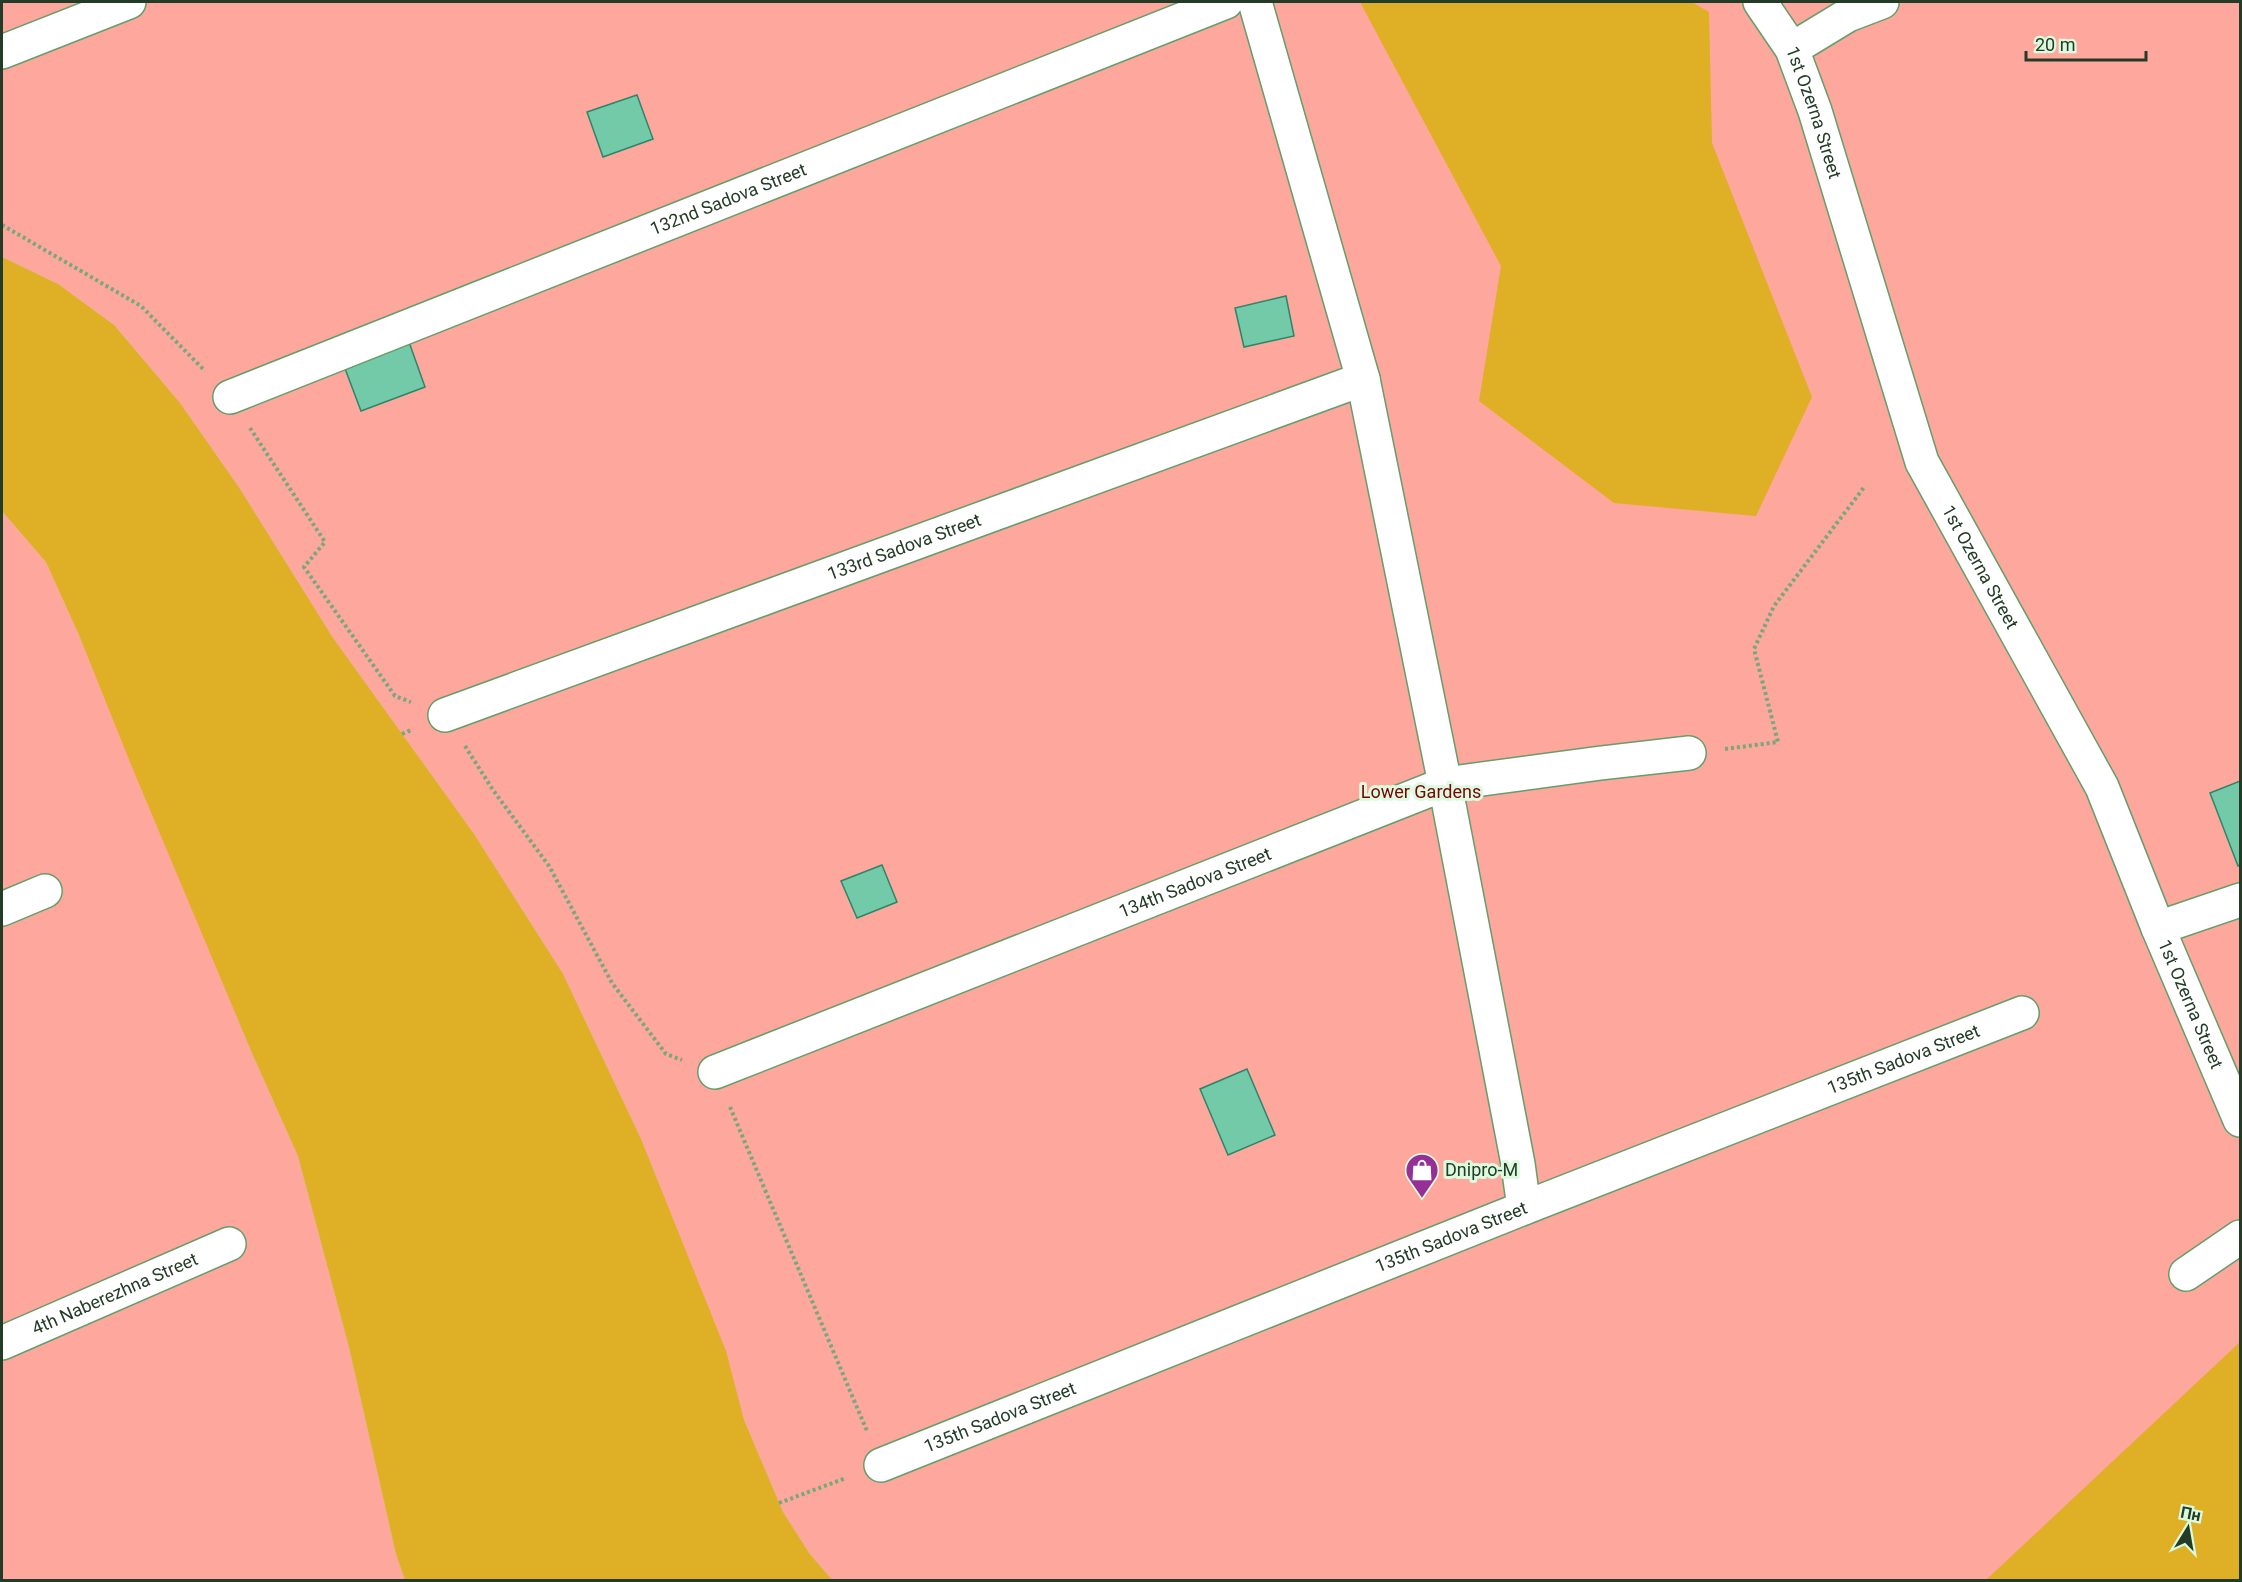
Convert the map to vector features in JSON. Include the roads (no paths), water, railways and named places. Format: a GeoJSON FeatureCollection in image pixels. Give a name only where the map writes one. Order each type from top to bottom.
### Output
{"type":"FeatureCollection","features":[{"type":"Feature","properties":{"kind":"street"},"geometry":{"type":"LineString","coordinates":[[2,52],[129,2]]}},
{"type":"Feature","properties":{"kind":"street","name":"132nd Sadova Street"},"geometry":{"type":"LineString","coordinates":[[230,397],[1226,2]]}},
{"type":"Feature","properties":{"kind":"street"},"geometry":{"type":"LineString","coordinates":[[1255,2],[1363,379],[1445,784],[1518,1164],[1524,1208]]}},
{"type":"Feature","properties":{"kind":"street","name":"1st Ozerna Street"},"geometry":{"type":"LineString","coordinates":[[1760,2],[1792,49],[1815,111],[1922,462],[2102,787],[2158,928],[2241,1120]]}},
{"type":"Feature","properties":{"kind":"street"},"geometry":{"type":"LineString","coordinates":[[1792,49],[1848,15],[1882,2]]}},
{"type":"Feature","properties":{"kind":"street","name":"133rd Sadova Street"},"geometry":{"type":"LineString","coordinates":[[445,715],[1363,379]]}},
{"type":"Feature","properties":{"kind":"street","name":"134th Sadova Street"},"geometry":{"type":"LineString","coordinates":[[715,1071],[1445,784],[1689,753]]}},
{"type":"Feature","properties":{"kind":"street"},"geometry":{"type":"LineString","coordinates":[[2,909],[45,891]]}},
{"type":"Feature","properties":{"kind":"street"},"geometry":{"type":"LineString","coordinates":[[2158,928],[2241,900]]}},
{"type":"Feature","properties":{"kind":"street","name":"135th Sadova Street"},"geometry":{"type":"LineString","coordinates":[[881,1465],[1524,1208],[2022,1013]]}},
{"type":"Feature","properties":{"kind":"street"},"geometry":{"type":"LineString","coordinates":[[2186,1274],[2241,1237]]}},
{"type":"Feature","properties":{"kind":"street","name":"4th Naberezhna Street"},"geometry":{"type":"LineString","coordinates":[[2,1343],[229,1244]]}},
{"type":"Feature","properties":{"kind":"place","name":"Dnipro-M"},"geometry":{"type":"Point","coordinates":[1422,1199]}},
{"type":"Feature","properties":{"kind":"park label","name":"Lower Gardens"},"geometry":{"type":"Point","coordinates":[1421,792]}}]}
